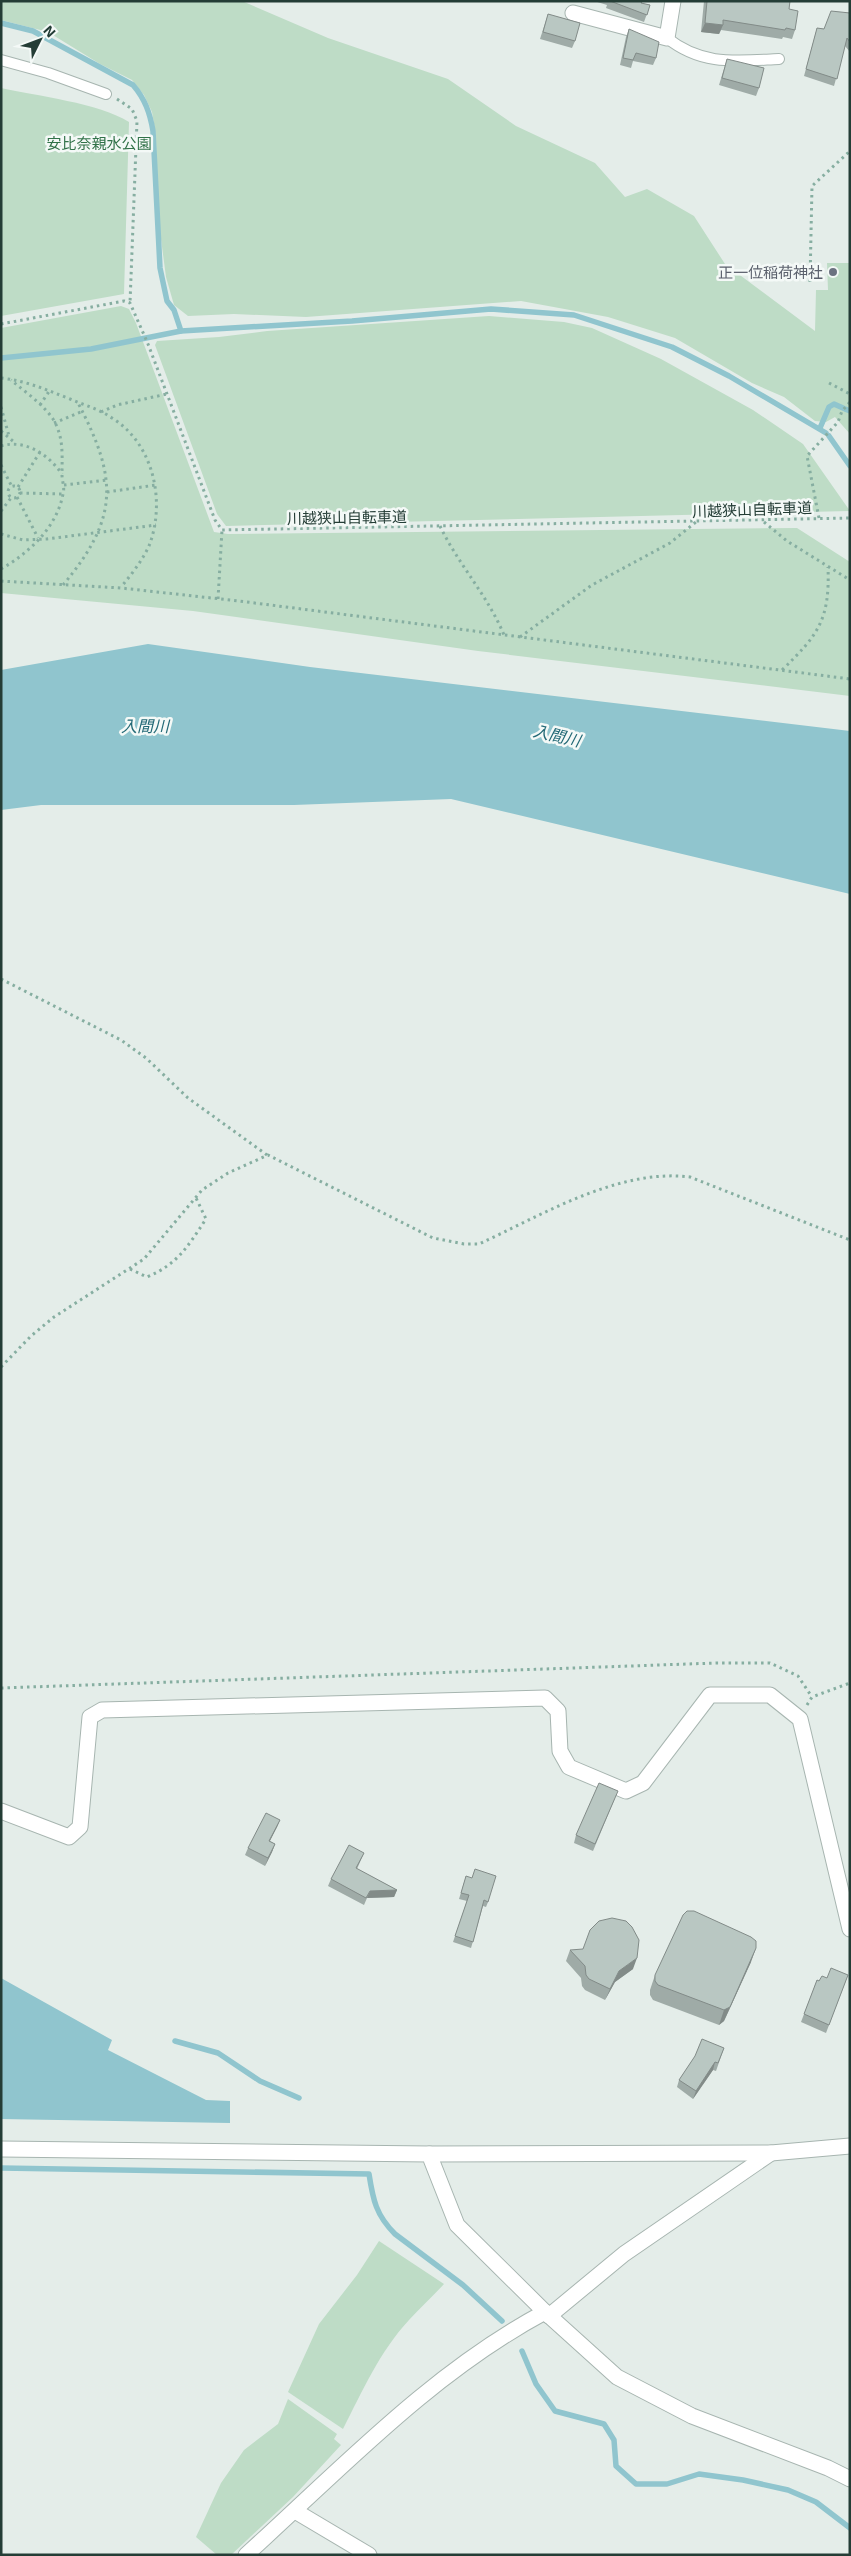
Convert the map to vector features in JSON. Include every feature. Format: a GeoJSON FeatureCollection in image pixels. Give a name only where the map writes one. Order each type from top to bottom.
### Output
{"type":"FeatureCollection","features":[{"type":"Feature","properties":{"kind":"street"},"geometry":{"type":"LineString","coordinates":[[573,13],[667,38],[673,1]]}},
{"type":"Feature","properties":{"kind":"street"},"geometry":{"type":"LineString","coordinates":[[1,1811],[69,1837],[80,1827],[90,1717],[102,1710],[545,1698],[558,1711],[560,1751],[569,1768],[626,1791],[643,1783],[710,1695],[770,1695],[800,1719],[850,1929]]}},
{"type":"Feature","properties":{"kind":"street"},"geometry":{"type":"LineString","coordinates":[[1,2149],[429,2154],[771,2153],[850,2146]]}},
{"type":"Feature","properties":{"kind":"street"},"geometry":{"type":"LineString","coordinates":[[246,2555],[392,2421],[431,2389],[484,2349],[547,2314],[624,2254],[771,2153]]}},
{"type":"Feature","properties":{"kind":"street"},"geometry":{"type":"LineString","coordinates":[[429,2154],[457,2225],[547,2314],[617,2377],[692,2416],[828,2468],[850,2479]]}},
{"type":"Feature","properties":{"kind":"street"},"geometry":{"type":"LineString","coordinates":[[295,2511],[369,2555]]}},
{"type":"Feature","properties":{"kind":"lane"},"geometry":{"type":"LineString","coordinates":[[667,38],[683,50],[712,59],[733,61],[779,59]]}},
{"type":"Feature","properties":{"kind":"lane"},"geometry":{"type":"LineString","coordinates":[[1,60],[48,73],[106,94]]}},
{"type":"Feature","properties":{"kind":"path"},"geometry":{"type":"LineString","coordinates":[[106,94],[132,109],[137,121],[130,304],[148,344],[215,520],[222,530],[218,599]]}},
{"type":"Feature","properties":{"kind":"path"},"geometry":{"type":"LineString","coordinates":[[810,282],[812,186],[850,151]]}},
{"type":"Feature","properties":{"kind":"path"},"geometry":{"type":"LineString","coordinates":[[1,324],[124,301],[130,304]]}},
{"type":"Feature","properties":{"kind":"path"},"geometry":{"type":"LineString","coordinates":[[1,378],[50,390],[113,418],[128,431],[150,466],[156,485],[156,525],[148,548],[121,588]]}},
{"type":"Feature","properties":{"kind":"path"},"geometry":{"type":"LineString","coordinates":[[1,569],[30,549],[50,525],[64,494],[62,474],[64,461],[61,438],[54,423],[40,405],[10,379]]}},
{"type":"Feature","properties":{"kind":"path"},"geometry":{"type":"LineString","coordinates":[[830,383],[850,394]]}},
{"type":"Feature","properties":{"kind":"path"},"geometry":{"type":"LineString","coordinates":[[40,405],[50,390]]}},
{"type":"Feature","properties":{"kind":"path"},"geometry":{"type":"LineString","coordinates":[[101,412],[117,405],[167,394]]}},
{"type":"Feature","properties":{"kind":"path"},"geometry":{"type":"LineString","coordinates":[[62,585],[86,557],[98,534],[107,492],[108,480],[101,450],[78,402]]}},
{"type":"Feature","properties":{"kind":"path"},"geometry":{"type":"LineString","coordinates":[[819,518],[806,456],[838,422],[842,411],[850,402]]}},
{"type":"Feature","properties":{"kind":"path"},"geometry":{"type":"LineString","coordinates":[[1,407],[9,436]]}},
{"type":"Feature","properties":{"kind":"path"},"geometry":{"type":"LineString","coordinates":[[54,423],[82,411]]}},
{"type":"Feature","properties":{"kind":"path"},"geometry":{"type":"LineString","coordinates":[[1,431],[15,443],[40,452],[62,474]]}},
{"type":"Feature","properties":{"kind":"path"},"geometry":{"type":"LineString","coordinates":[[1,446],[15,443]]}},
{"type":"Feature","properties":{"kind":"path"},"geometry":{"type":"LineString","coordinates":[[18,487],[40,452]]}},
{"type":"Feature","properties":{"kind":"path"},"geometry":{"type":"LineString","coordinates":[[1,465],[12,487]]}},
{"type":"Feature","properties":{"kind":"path"},"geometry":{"type":"LineString","coordinates":[[64,485],[108,480]]}},
{"type":"Feature","properties":{"kind":"path"},"geometry":{"type":"LineString","coordinates":[[107,492],[156,485]]}},
{"type":"Feature","properties":{"kind":"path"},"geometry":{"type":"LineString","coordinates":[[12,487],[18,487]]}},
{"type":"Feature","properties":{"kind":"path"},"geometry":{"type":"LineString","coordinates":[[8,492],[12,487]]}},
{"type":"Feature","properties":{"kind":"path"},"geometry":{"type":"LineString","coordinates":[[18,487],[20,493]]}},
{"type":"Feature","properties":{"kind":"path"},"geometry":{"type":"LineString","coordinates":[[1,492],[8,492]]}},
{"type":"Feature","properties":{"kind":"path"},"geometry":{"type":"LineString","coordinates":[[8,492],[11,498]]}},
{"type":"Feature","properties":{"kind":"path"},"geometry":{"type":"LineString","coordinates":[[20,493],[64,494]]}},
{"type":"Feature","properties":{"kind":"path"},"geometry":{"type":"LineString","coordinates":[[1,511],[11,498],[17,497],[20,493]]}},
{"type":"Feature","properties":{"kind":"path"},"geometry":{"type":"LineString","coordinates":[[17,497],[38,538]]}},
{"type":"Feature","properties":{"kind":"path","name":"川越狭山自転車道"},"geometry":{"type":"LineString","coordinates":[[222,530],[850,518]]}},
{"type":"Feature","properties":{"kind":"path"},"geometry":{"type":"LineString","coordinates":[[764,521],[787,541],[850,580]]}},
{"type":"Feature","properties":{"kind":"path"},"geometry":{"type":"LineString","coordinates":[[520,638],[592,585],[670,543],[697,522]]}},
{"type":"Feature","properties":{"kind":"path"},"geometry":{"type":"LineString","coordinates":[[1,534],[23,540],[47,539],[98,534],[156,525]]}},
{"type":"Feature","properties":{"kind":"path"},"geometry":{"type":"LineString","coordinates":[[440,526],[448,543],[495,612],[504,636]]}},
{"type":"Feature","properties":{"kind":"path"},"geometry":{"type":"LineString","coordinates":[[782,670],[801,652],[823,619],[828,589],[828,567]]}},
{"type":"Feature","properties":{"kind":"path"},"geometry":{"type":"LineString","coordinates":[[1,581],[121,588],[218,599],[850,679]]}},
{"type":"Feature","properties":{"kind":"path"},"geometry":{"type":"LineString","coordinates":[[1,979],[121,1040],[146,1058],[188,1098],[268,1155],[432,1238],[464,1244],[479,1244],[602,1188],[649,1178],[680,1176],[699,1181],[850,1240]]}},
{"type":"Feature","properties":{"kind":"path"},"geometry":{"type":"LineString","coordinates":[[1,1366],[31,1336],[54,1317],[144,1260],[202,1190],[228,1173],[268,1155]]}},
{"type":"Feature","properties":{"kind":"path"},"geometry":{"type":"LineString","coordinates":[[130,1268],[147,1277],[159,1272],[186,1252],[206,1219],[196,1198]]}},
{"type":"Feature","properties":{"kind":"path"},"geometry":{"type":"LineString","coordinates":[[1,1688],[716,1663],[770,1663],[798,1676],[812,1697]]}},
{"type":"Feature","properties":{"kind":"path"},"geometry":{"type":"LineString","coordinates":[[800,1719],[812,1697],[850,1683]]}},
{"type":"Feature","properties":{"kind":"green space"},"geometry":{"type":"Polygon","coordinates":[[[1,1],[242,1],[328,38],[448,79],[516,126],[595,163],[625,197],[647,189],[694,216],[725,264],[815,331],[816,290],[828,290],[827,263],[850,263],[850,434],[835,417],[826,422],[815,421],[784,397],[752,383],[675,338],[608,317],[521,301],[306,317],[234,314],[188,316],[174,305],[166,277],[157,209],[156,135],[152,112],[144,95],[132,80],[100,64],[48,32],[1,20],[1,1]]]}},
{"type":"Feature","properties":{"kind":"green space","name":"安比奈親水公園"},"geometry":{"type":"Polygon","coordinates":[[[1,88],[85,105],[116,115],[129,122],[124,294],[1,316],[1,88]]]}},
{"type":"Feature","properties":{"kind":"green space"},"geometry":{"type":"Polygon","coordinates":[[[121,306],[129,309],[136,323],[214,532],[228,534],[797,528],[850,562],[850,696],[478,651],[193,611],[1,593],[1,328],[121,306]]]}},
{"type":"Feature","properties":{"kind":"green space"},"geometry":{"type":"Polygon","coordinates":[[[489,316],[564,322],[592,328],[661,359],[753,410],[803,444],[850,511],[226,526],[217,514],[155,345],[157,341],[219,337],[267,331],[489,316]]]}},
{"type":"Feature","properties":{"kind":"green space"},"geometry":{"type":"Polygon","coordinates":[[[379,2241],[444,2284],[409,2320],[389,2345],[372,2372],[343,2429],[288,2392],[319,2324],[357,2275],[379,2241]]]}},
{"type":"Feature","properties":{"kind":"green space"},"geometry":{"type":"Polygon","coordinates":[[[288,2399],[337,2434],[334,2439],[341,2445],[293,2497],[231,2555],[217,2555],[196,2537],[221,2483],[244,2450],[278,2424],[288,2399]]]}},
{"type":"Feature","properties":{"kind":"water","name":"入間川"},"geometry":{"type":"Polygon","coordinates":[[[148,644],[310,667],[850,731],[850,894],[451,799],[294,805],[41,805],[1,810],[1,670],[148,644]]]}},
{"type":"Feature","properties":{"kind":"water"},"geometry":{"type":"Polygon","coordinates":[[[1,1978],[112,2040],[108,2050],[206,2100],[230,2101],[230,2123],[1,2119],[1,1978]]]}},
{"type":"Feature","properties":{"kind":"building"},"geometry":{"type":"Polygon","coordinates":[[[610,1],[642,1],[641,3],[650,5],[647,15],[610,1]]]}},
{"type":"Feature","properties":{"kind":"building"},"geometry":{"type":"Polygon","coordinates":[[[707,1],[790,1],[789,9],[798,11],[795,30],[723,20],[723,25],[705,23],[707,1]]]}},
{"type":"Feature","properties":{"kind":"building"},"geometry":{"type":"Polygon","coordinates":[[[831,11],[850,13],[850,42],[847,38],[837,79],[806,69],[817,28],[824,29],[831,11]]]}},
{"type":"Feature","properties":{"kind":"building"},"geometry":{"type":"Polygon","coordinates":[[[548,14],[580,23],[575,41],[543,32],[548,14]]]}},
{"type":"Feature","properties":{"kind":"building"},"geometry":{"type":"Polygon","coordinates":[[[629,29],[659,42],[656,58],[636,53],[633,60],[623,58],[629,29]]]}},
{"type":"Feature","properties":{"kind":"building"},"geometry":{"type":"Polygon","coordinates":[[[727,59],[764,68],[759,88],[722,78],[727,59]]]}},
{"type":"Feature","properties":{"kind":"building"},"geometry":{"type":"Polygon","coordinates":[[[599,1783],[618,1791],[595,1844],[576,1835],[599,1783]]]}},
{"type":"Feature","properties":{"kind":"building"},"geometry":{"type":"Polygon","coordinates":[[[266,1813],[280,1820],[269,1841],[275,1844],[268,1858],[248,1848],[266,1813]]]}},
{"type":"Feature","properties":{"kind":"building"},"geometry":{"type":"Polygon","coordinates":[[[349,1845],[364,1853],[356,1868],[397,1890],[370,1891],[366,1898],[331,1879],[349,1845]]]}},
{"type":"Feature","properties":{"kind":"building"},"geometry":{"type":"Polygon","coordinates":[[[475,1869],[496,1876],[488,1902],[484,1900],[473,1942],[455,1936],[469,1895],[461,1893],[466,1876],[472,1878],[475,1869]]]}},
{"type":"Feature","properties":{"kind":"building"},"geometry":{"type":"Polygon","coordinates":[[[687,1911],[694,1911],[756,1941],[756,1948],[730,2007],[724,2010],[658,1985],[655,1981],[655,1975],[683,1915],[687,1911]]]}},
{"type":"Feature","properties":{"kind":"building"},"geometry":{"type":"Polygon","coordinates":[[[612,1918],[626,1921],[632,1927],[639,1940],[637,1958],[619,1971],[610,1989],[589,1979],[586,1975],[585,1966],[570,1950],[583,1949],[590,1930],[599,1921],[612,1918]]]}},
{"type":"Feature","properties":{"kind":"building"},"geometry":{"type":"Polygon","coordinates":[[[831,1968],[848,1975],[829,2025],[804,2014],[817,1980],[819,1981],[822,1976],[827,1978],[831,1968]]]}},
{"type":"Feature","properties":{"kind":"building"},"geometry":{"type":"Polygon","coordinates":[[[702,2039],[724,2048],[718,2063],[715,2062],[696,2091],[679,2080],[695,2056],[702,2039]]]}},
{"type":"Feature","properties":{"kind":"waterway"},"geometry":{"type":"LineString","coordinates":[[1,23],[33,31],[133,85],[144,101],[149,112],[153,131],[160,268],[167,301],[174,310],[181,331]]}},
{"type":"Feature","properties":{"kind":"waterway"},"geometry":{"type":"LineString","coordinates":[[1,358],[91,349],[181,331],[352,321],[491,309],[574,315],[672,347],[729,376],[826,433]]}},
{"type":"Feature","properties":{"kind":"waterway"},"geometry":{"type":"LineString","coordinates":[[820,428],[829,407],[834,404],[843,408]]}},
{"type":"Feature","properties":{"kind":"waterway"},"geometry":{"type":"LineString","coordinates":[[845,409],[850,411]]}},
{"type":"Feature","properties":{"kind":"waterway"},"geometry":{"type":"LineString","coordinates":[[829,436],[850,466]]}},
{"type":"Feature","properties":{"kind":"waterway"},"geometry":{"type":"LineString","coordinates":[[175,2041],[218,2053],[260,2081],[299,2098]]}},
{"type":"Feature","properties":{"kind":"waterway"},"geometry":{"type":"LineString","coordinates":[[1,2168],[369,2174],[379,2214],[395,2234],[463,2285],[502,2321]]}},
{"type":"Feature","properties":{"kind":"waterway"},"geometry":{"type":"LineString","coordinates":[[522,2351],[536,2384],[555,2411],[604,2424],[614,2440],[616,2466],[636,2484],[667,2484],[699,2474],[743,2480],[788,2490],[816,2502],[850,2528]]}},
{"type":"Feature","properties":{"kind":"place","name":"正一位稲荷神社"},"geometry":{"type":"Point","coordinates":[833,272]}}]}
